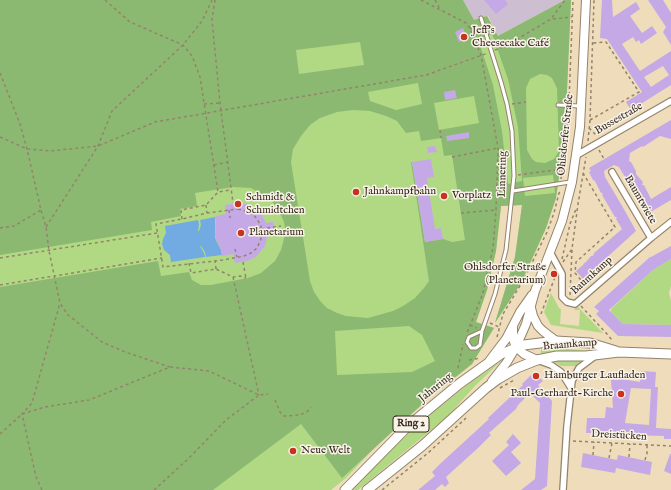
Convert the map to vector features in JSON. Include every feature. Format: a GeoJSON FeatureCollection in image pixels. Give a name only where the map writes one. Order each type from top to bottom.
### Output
{"type":"FeatureCollection","features":[{"type":"Feature","properties":{"kind":"main road","name":"Braamkamp"},"geometry":{"type":"LineString","coordinates":[[516,347],[556,341],[590,344],[619,352]]}},
{"type":"Feature","properties":{"kind":"main road","name":"Jahnring"},"geometry":{"type":"LineString","coordinates":[[345,490],[407,427],[433,405],[485,365],[501,354],[516,347]]}},
{"type":"Feature","properties":{"kind":"main road","name":"Braamkamp"},"geometry":{"type":"LineString","coordinates":[[367,490],[422,446],[486,388],[511,371],[537,360],[557,356],[597,355],[619,352],[671,354]]}},
{"type":"Feature","properties":{"kind":"street","name":"Ohlsdorfer Straße"},"geometry":{"type":"LineString","coordinates":[[486,388],[502,369],[516,347],[531,308],[535,291],[562,221],[577,155],[582,106],[586,0]]}},
{"type":"Feature","properties":{"kind":"street","name":"Bussestraße"},"geometry":{"type":"LineString","coordinates":[[577,155],[671,100]]}},
{"type":"Feature","properties":{"kind":"street","name":"Baumtwiete"},"geometry":{"type":"LineString","coordinates":[[612,172],[651,238]]}},
{"type":"Feature","properties":{"kind":"street","name":"Baumkamp"},"geometry":{"type":"LineString","coordinates":[[550,252],[560,269],[562,294],[567,302],[572,304],[578,303],[671,222]]}},
{"type":"Feature","properties":{"kind":"street","name":"Ohlsdorfer Straße"},"geometry":{"type":"LineString","coordinates":[[485,365],[495,354],[513,327],[520,312],[535,291]]}},
{"type":"Feature","properties":{"kind":"street"},"geometry":{"type":"LineString","coordinates":[[531,308],[538,326],[548,336],[556,341]]}},
{"type":"Feature","properties":{"kind":"street"},"geometry":{"type":"LineString","coordinates":[[513,327],[513,339],[516,347],[524,354],[558,369],[564,375],[571,388]]}},
{"type":"Feature","properties":{"kind":"street"},"geometry":{"type":"LineString","coordinates":[[563,490],[571,388],[576,372],[582,365],[597,355]]}},
{"type":"Feature","properties":{"kind":"lane","name":"Linnering"},"geometry":{"type":"LineString","coordinates":[[481,18],[492,52],[512,131],[514,176],[506,250],[495,294],[482,331],[480,345],[476,348],[471,348],[467,342],[469,337],[482,331]]}},
{"type":"Feature","properties":{"kind":"lane"},"geometry":{"type":"LineString","coordinates":[[558,105],[582,106]]}},
{"type":"Feature","properties":{"kind":"lane"},"geometry":{"type":"LineString","coordinates":[[513,191],[572,182]]}},
{"type":"Feature","properties":{"kind":"path"},"geometry":{"type":"LineString","coordinates":[[105,0],[130,22],[183,45],[192,56],[200,77],[218,192]]}},
{"type":"Feature","properties":{"kind":"path"},"geometry":{"type":"LineString","coordinates":[[46,227],[98,146],[112,111],[183,45],[202,21],[212,0]]}},
{"type":"Feature","properties":{"kind":"path"},"geometry":{"type":"LineString","coordinates":[[215,0],[212,20],[220,103],[233,204]]}},
{"type":"Feature","properties":{"kind":"path"},"geometry":{"type":"LineString","coordinates":[[421,0],[466,24],[470,28],[481,54],[498,148],[493,248],[483,293],[467,332]]}},
{"type":"Feature","properties":{"kind":"path"},"geometry":{"type":"LineString","coordinates":[[435,0],[441,12]]}},
{"type":"Feature","properties":{"kind":"path"},"geometry":{"type":"LineString","coordinates":[[552,20],[565,0]]}},
{"type":"Feature","properties":{"kind":"path"},"geometry":{"type":"LineString","coordinates":[[561,179],[567,132],[573,0]]}},
{"type":"Feature","properties":{"kind":"path"},"geometry":{"type":"LineString","coordinates":[[587,145],[590,120],[594,0]]}},
{"type":"Feature","properties":{"kind":"path"},"geometry":{"type":"LineString","coordinates":[[0,137],[27,149],[50,151],[98,146],[155,122],[426,75],[504,47],[552,20],[572,17]]}},
{"type":"Feature","properties":{"kind":"path"},"geometry":{"type":"LineString","coordinates":[[470,28],[484,31]]}},
{"type":"Feature","properties":{"kind":"path"},"geometry":{"type":"LineString","coordinates":[[590,120],[639,92],[606,42],[593,43]]}},
{"type":"Feature","properties":{"kind":"path"},"geometry":{"type":"LineString","coordinates":[[0,74],[20,124],[27,149],[46,227],[49,251],[60,303],[67,314],[102,342],[125,352],[170,367],[209,371],[259,395]]}},
{"type":"Feature","properties":{"kind":"path"},"geometry":{"type":"LineString","coordinates":[[506,104],[526,102]]}},
{"type":"Feature","properties":{"kind":"path"},"geometry":{"type":"LineString","coordinates":[[204,104],[220,103]]}},
{"type":"Feature","properties":{"kind":"path"},"geometry":{"type":"LineString","coordinates":[[589,128],[602,140]]}},
{"type":"Feature","properties":{"kind":"path"},"geometry":{"type":"LineString","coordinates":[[440,130],[441,138]]}},
{"type":"Feature","properties":{"kind":"path"},"geometry":{"type":"LineString","coordinates":[[0,142],[4,139]]}},
{"type":"Feature","properties":{"kind":"path"},"geometry":{"type":"LineString","coordinates":[[595,144],[604,159]]}},
{"type":"Feature","properties":{"kind":"path"},"geometry":{"type":"LineString","coordinates":[[452,157],[498,148]]}},
{"type":"Feature","properties":{"kind":"path"},"geometry":{"type":"LineString","coordinates":[[575,300],[570,294],[572,249],[586,154]]}},
{"type":"Feature","properties":{"kind":"path"},"geometry":{"type":"LineString","coordinates":[[214,165],[228,162]]}},
{"type":"Feature","properties":{"kind":"path"},"geometry":{"type":"LineString","coordinates":[[514,176],[562,169]]}},
{"type":"Feature","properties":{"kind":"path"},"geometry":{"type":"LineString","coordinates":[[583,173],[615,227],[576,262],[575,273],[581,280],[598,284]]}},
{"type":"Feature","properties":{"kind":"path"},"geometry":{"type":"LineString","coordinates":[[182,219],[181,210],[206,205],[218,192],[231,190]]}},
{"type":"Feature","properties":{"kind":"path"},"geometry":{"type":"LineString","coordinates":[[497,339],[499,327],[509,303],[524,279],[547,232],[559,193]]}},
{"type":"Feature","properties":{"kind":"path"},"geometry":{"type":"LineString","coordinates":[[206,205],[207,213]]}},
{"type":"Feature","properties":{"kind":"path"},"geometry":{"type":"LineString","coordinates":[[572,249],[560,265],[570,224],[577,208]]}},
{"type":"Feature","properties":{"kind":"path"},"geometry":{"type":"LineString","coordinates":[[0,228],[14,226],[41,210]]}},
{"type":"Feature","properties":{"kind":"path"},"geometry":{"type":"LineString","coordinates":[[229,210],[230,218]]}},
{"type":"Feature","properties":{"kind":"path"},"geometry":{"type":"LineString","coordinates":[[229,210],[243,210],[252,214],[257,219],[261,228],[261,239],[257,248],[247,255],[164,267],[156,224],[229,210]]}},
{"type":"Feature","properties":{"kind":"path"},"geometry":{"type":"LineString","coordinates":[[461,213],[496,210]]}},
{"type":"Feature","properties":{"kind":"path"},"geometry":{"type":"LineString","coordinates":[[267,228],[281,226]]}},
{"type":"Feature","properties":{"kind":"path"},"geometry":{"type":"LineString","coordinates":[[252,230],[261,228]]}},
{"type":"Feature","properties":{"kind":"path"},"geometry":{"type":"LineString","coordinates":[[0,258],[158,232]]}},
{"type":"Feature","properties":{"kind":"path"},"geometry":{"type":"LineString","coordinates":[[235,249],[237,257]]}},
{"type":"Feature","properties":{"kind":"path"},"geometry":{"type":"LineString","coordinates":[[0,285],[162,258]]}},
{"type":"Feature","properties":{"kind":"path"},"geometry":{"type":"LineString","coordinates":[[215,260],[216,269]]}},
{"type":"Feature","properties":{"kind":"path"},"geometry":{"type":"LineString","coordinates":[[190,263],[191,273],[216,269],[233,278],[240,276],[246,278],[243,262]]}},
{"type":"Feature","properties":{"kind":"path"},"geometry":{"type":"LineString","coordinates":[[539,317],[557,272]]}},
{"type":"Feature","properties":{"kind":"path"},"geometry":{"type":"LineString","coordinates":[[233,278],[259,395]]}},
{"type":"Feature","properties":{"kind":"path"},"geometry":{"type":"LineString","coordinates":[[0,434],[32,403],[60,303]]}},
{"type":"Feature","properties":{"kind":"path"},"geometry":{"type":"LineString","coordinates":[[581,306],[607,334],[619,352]]}},
{"type":"Feature","properties":{"kind":"path"},"geometry":{"type":"LineString","coordinates":[[486,322],[499,327]]}},
{"type":"Feature","properties":{"kind":"path"},"geometry":{"type":"LineString","coordinates":[[458,368],[464,339]]}},
{"type":"Feature","properties":{"kind":"path"},"geometry":{"type":"LineString","coordinates":[[469,360],[480,358],[484,354]]}},
{"type":"Feature","properties":{"kind":"path"},"geometry":{"type":"LineString","coordinates":[[22,414],[45,407],[89,400],[170,367]]}},
{"type":"Feature","properties":{"kind":"path"},"geometry":{"type":"LineString","coordinates":[[507,385],[515,379]]}},
{"type":"Feature","properties":{"kind":"path"},"geometry":{"type":"LineString","coordinates":[[154,490],[188,459],[226,420],[259,395],[268,394]]}},
{"type":"Feature","properties":{"kind":"path"},"geometry":{"type":"LineString","coordinates":[[275,400],[278,409],[284,416],[300,415],[311,407]]}},
{"type":"Feature","properties":{"kind":"path"},"geometry":{"type":"LineString","coordinates":[[22,414],[36,477],[42,490]]}},
{"type":"Feature","properties":{"kind":"path","name":"Dreistücken"},"geometry":{"type":"LineString","coordinates":[[566,441],[671,446]]}},
{"type":"Feature","properties":{"kind":"path"},"geometry":{"type":"LineString","coordinates":[[593,455],[594,442]]}},
{"type":"Feature","properties":{"kind":"path"},"geometry":{"type":"LineString","coordinates":[[609,458],[612,443]]}},
{"type":"Feature","properties":{"kind":"path"},"geometry":{"type":"LineString","coordinates":[[629,457],[630,444]]}},
{"type":"Feature","properties":{"kind":"path"},"geometry":{"type":"LineString","coordinates":[[645,460],[647,445]]}},
{"type":"Feature","properties":{"kind":"shaded area"},"geometry":{"type":"Polygon","coordinates":[[[463,0],[565,0],[498,36],[488,16],[474,20],[463,0]]]}},
{"type":"Feature","properties":{"kind":"green space"},"geometry":{"type":"Polygon","coordinates":[[[0,0],[463,0],[474,20],[487,16],[498,36],[565,0],[571,0],[565,135],[556,198],[546,228],[521,283],[495,323],[515,257],[522,205],[501,206],[496,251],[487,290],[476,322],[494,328],[472,364],[429,398],[381,441],[346,478],[331,490],[0,490],[0,0]]]}},
{"type":"Feature","properties":{"kind":"green space"},"geometry":{"type":"Polygon","coordinates":[[[0,0],[463,0],[474,20],[487,16],[498,36],[565,0],[571,0],[565,135],[556,198],[546,228],[521,283],[495,323],[515,257],[522,205],[501,206],[496,251],[487,290],[476,322],[494,328],[472,364],[429,398],[342,478],[301,424],[213,490],[0,490],[0,287],[158,261],[161,276],[189,272],[192,280],[201,285],[211,285],[248,278],[261,273],[275,261],[281,250],[285,235],[285,228],[279,211],[272,201],[251,188],[233,187],[195,193],[197,206],[180,209],[181,216],[151,222],[152,230],[0,255],[0,0]],[[492,34],[478,39],[493,85],[502,131],[508,184],[522,181],[518,127],[508,79],[492,34]],[[360,42],[296,50],[299,74],[364,65],[360,42]],[[540,74],[530,79],[526,88],[527,150],[532,159],[536,162],[545,163],[554,159],[559,151],[557,88],[552,78],[547,75],[540,74]],[[418,83],[368,92],[370,101],[396,110],[422,104],[418,83]],[[474,96],[434,103],[439,130],[479,123],[474,96]],[[353,110],[337,112],[320,118],[310,125],[301,136],[293,149],[291,162],[310,281],[314,292],[327,308],[346,316],[368,318],[393,311],[415,298],[429,281],[411,162],[425,242],[443,239],[452,242],[465,240],[452,155],[444,156],[441,138],[421,141],[419,131],[406,133],[397,121],[370,111],[353,110]],[[553,175],[523,178],[525,196],[555,193],[553,175]],[[409,326],[335,331],[337,375],[412,372],[435,361],[422,335],[409,326]]]}},
{"type":"Feature","properties":{"kind":"green space"},"geometry":{"type":"Polygon","coordinates":[[[671,259],[671,286],[669,293],[671,301],[671,325],[623,324],[611,312],[611,309],[653,270],[671,259]]]}},
{"type":"Feature","properties":{"kind":"green space"},"geometry":{"type":"Polygon","coordinates":[[[551,293],[561,309],[560,324],[579,326],[580,310],[574,310],[578,307],[603,333],[551,325],[544,312],[551,293]]]}},
{"type":"Feature","properties":{"kind":"green space"},"geometry":{"type":"Polygon","coordinates":[[[541,348],[558,348],[589,352],[541,354],[541,348]]]}},
{"type":"Feature","properties":{"kind":"green space"},"geometry":{"type":"Polygon","coordinates":[[[583,360],[576,366],[561,366],[553,361],[583,360]]]}},
{"type":"Feature","properties":{"kind":"green space"},"geometry":{"type":"Polygon","coordinates":[[[500,362],[474,387],[447,417],[358,490],[353,490],[398,443],[432,413],[471,382],[500,362]]]}},
{"type":"Feature","properties":{"kind":"water"},"geometry":{"type":"Polygon","coordinates":[[[215,217],[215,238],[222,255],[206,257],[205,252],[200,246],[205,257],[171,262],[170,255],[164,250],[162,244],[166,233],[165,226],[198,220],[199,231],[201,225],[200,220],[215,217]]]}},
{"type":"Feature","properties":{"kind":"building"},"geometry":{"type":"Polygon","coordinates":[[[484,0],[505,0],[508,4],[496,14],[484,0]]]}},
{"type":"Feature","properties":{"kind":"building"},"geometry":{"type":"Polygon","coordinates":[[[602,0],[612,0],[613,17],[636,2],[640,9],[630,16],[642,33],[652,26],[657,33],[641,44],[639,40],[636,42],[633,37],[622,44],[640,71],[671,51],[671,85],[631,110],[626,102],[642,92],[607,39],[600,38],[602,0]],[[663,66],[644,77],[651,87],[669,75],[663,66]]]}},
{"type":"Feature","properties":{"kind":"building"},"geometry":{"type":"Polygon","coordinates":[[[648,0],[663,0],[671,13],[671,45],[663,32],[666,27],[648,0]]]}},
{"type":"Feature","properties":{"kind":"building"},"geometry":{"type":"Polygon","coordinates":[[[463,28],[467,39],[459,42],[455,32],[463,28]]]}},
{"type":"Feature","properties":{"kind":"building"},"geometry":{"type":"Polygon","coordinates":[[[455,90],[457,98],[445,100],[444,92],[455,90]]]}},
{"type":"Feature","properties":{"kind":"building"},"geometry":{"type":"Polygon","coordinates":[[[671,120],[671,139],[660,136],[630,153],[629,161],[636,171],[636,174],[643,182],[642,185],[644,185],[651,199],[671,187],[671,200],[647,214],[619,167],[614,165],[604,171],[605,177],[636,231],[583,279],[576,271],[622,229],[616,219],[617,217],[615,217],[602,195],[603,193],[601,193],[593,180],[589,172],[591,171],[589,168],[671,120]]]}},
{"type":"Feature","properties":{"kind":"building"},"geometry":{"type":"Polygon","coordinates":[[[469,132],[469,138],[447,141],[446,136],[469,132]]]}},
{"type":"Feature","properties":{"kind":"building"},"geometry":{"type":"Polygon","coordinates":[[[435,146],[437,152],[428,153],[427,147],[435,146]]]}},
{"type":"Feature","properties":{"kind":"building"},"geometry":{"type":"Polygon","coordinates":[[[431,159],[434,177],[427,178],[435,229],[441,228],[443,239],[425,242],[412,162],[431,159]]]}},
{"type":"Feature","properties":{"kind":"building","name":"Planetarium"},"geometry":{"type":"Polygon","coordinates":[[[238,203],[247,204],[255,209],[262,215],[266,223],[273,222],[275,231],[268,233],[265,246],[256,257],[247,261],[235,263],[233,254],[222,256],[215,236],[215,216],[226,214],[225,205],[238,203]]]}},
{"type":"Feature","properties":{"kind":"building"},"geometry":{"type":"Polygon","coordinates":[[[671,246],[671,259],[653,270],[609,310],[623,324],[671,325],[671,337],[618,336],[596,314],[599,311],[594,307],[650,257],[671,246]]]}},
{"type":"Feature","properties":{"kind":"building"},"geometry":{"type":"Polygon","coordinates":[[[641,371],[656,372],[655,387],[658,387],[656,428],[671,429],[671,439],[664,439],[664,436],[629,435],[629,432],[586,433],[587,418],[605,418],[606,407],[613,408],[611,380],[622,379],[640,382],[641,371]],[[631,388],[625,423],[649,425],[651,389],[631,388]]]}},
{"type":"Feature","properties":{"kind":"building"},"geometry":{"type":"Polygon","coordinates":[[[534,372],[543,381],[538,385],[552,401],[547,486],[541,490],[521,490],[535,479],[540,403],[530,393],[516,409],[489,433],[491,435],[478,448],[446,477],[449,483],[445,487],[442,484],[435,490],[418,490],[435,476],[432,472],[489,419],[488,418],[523,385],[522,384],[534,372]]]}},
{"type":"Feature","properties":{"kind":"building"},"geometry":{"type":"Polygon","coordinates":[[[513,434],[521,443],[511,452],[521,463],[506,476],[492,461],[509,445],[506,442],[513,434]]]}},
{"type":"Feature","properties":{"kind":"building"},"geometry":{"type":"Polygon","coordinates":[[[583,453],[617,460],[618,455],[652,462],[650,475],[616,468],[615,473],[581,467],[583,453]]]}},
{"type":"Feature","properties":{"kind":"building"},"geometry":{"type":"Polygon","coordinates":[[[671,454],[671,474],[664,471],[671,454]]]}},
{"type":"Feature","properties":{"kind":"place","name":"Jeff's Cheesecake Café"},"geometry":{"type":"Point","coordinates":[464,37]}},
{"type":"Feature","properties":{"kind":"place","name":"Jahnkampfbahn"},"geometry":{"type":"Point","coordinates":[356,192]}},
{"type":"Feature","properties":{"kind":"place","name":"Vorplatz"},"geometry":{"type":"Point","coordinates":[444,196]}},
{"type":"Feature","properties":{"kind":"place","name":"Schmidt & Schmidtchen"},"geometry":{"type":"Point","coordinates":[238,204]}},
{"type":"Feature","properties":{"kind":"place","name":"Planetarium"},"geometry":{"type":"Point","coordinates":[241,233]}},
{"type":"Feature","properties":{"kind":"place","name":"Ohlsdorfer Straße (Planetarium)"},"geometry":{"type":"Point","coordinates":[554,274]}},
{"type":"Feature","properties":{"kind":"place","name":"Hamburger Laufladen"},"geometry":{"type":"Point","coordinates":[536,376]}},
{"type":"Feature","properties":{"kind":"place","name":"Paul-Gerhardt-Kirche"},"geometry":{"type":"Point","coordinates":[621,394]}},
{"type":"Feature","properties":{"kind":"place","name":"Neue Welt"},"geometry":{"type":"Point","coordinates":[293,451]}}]}
